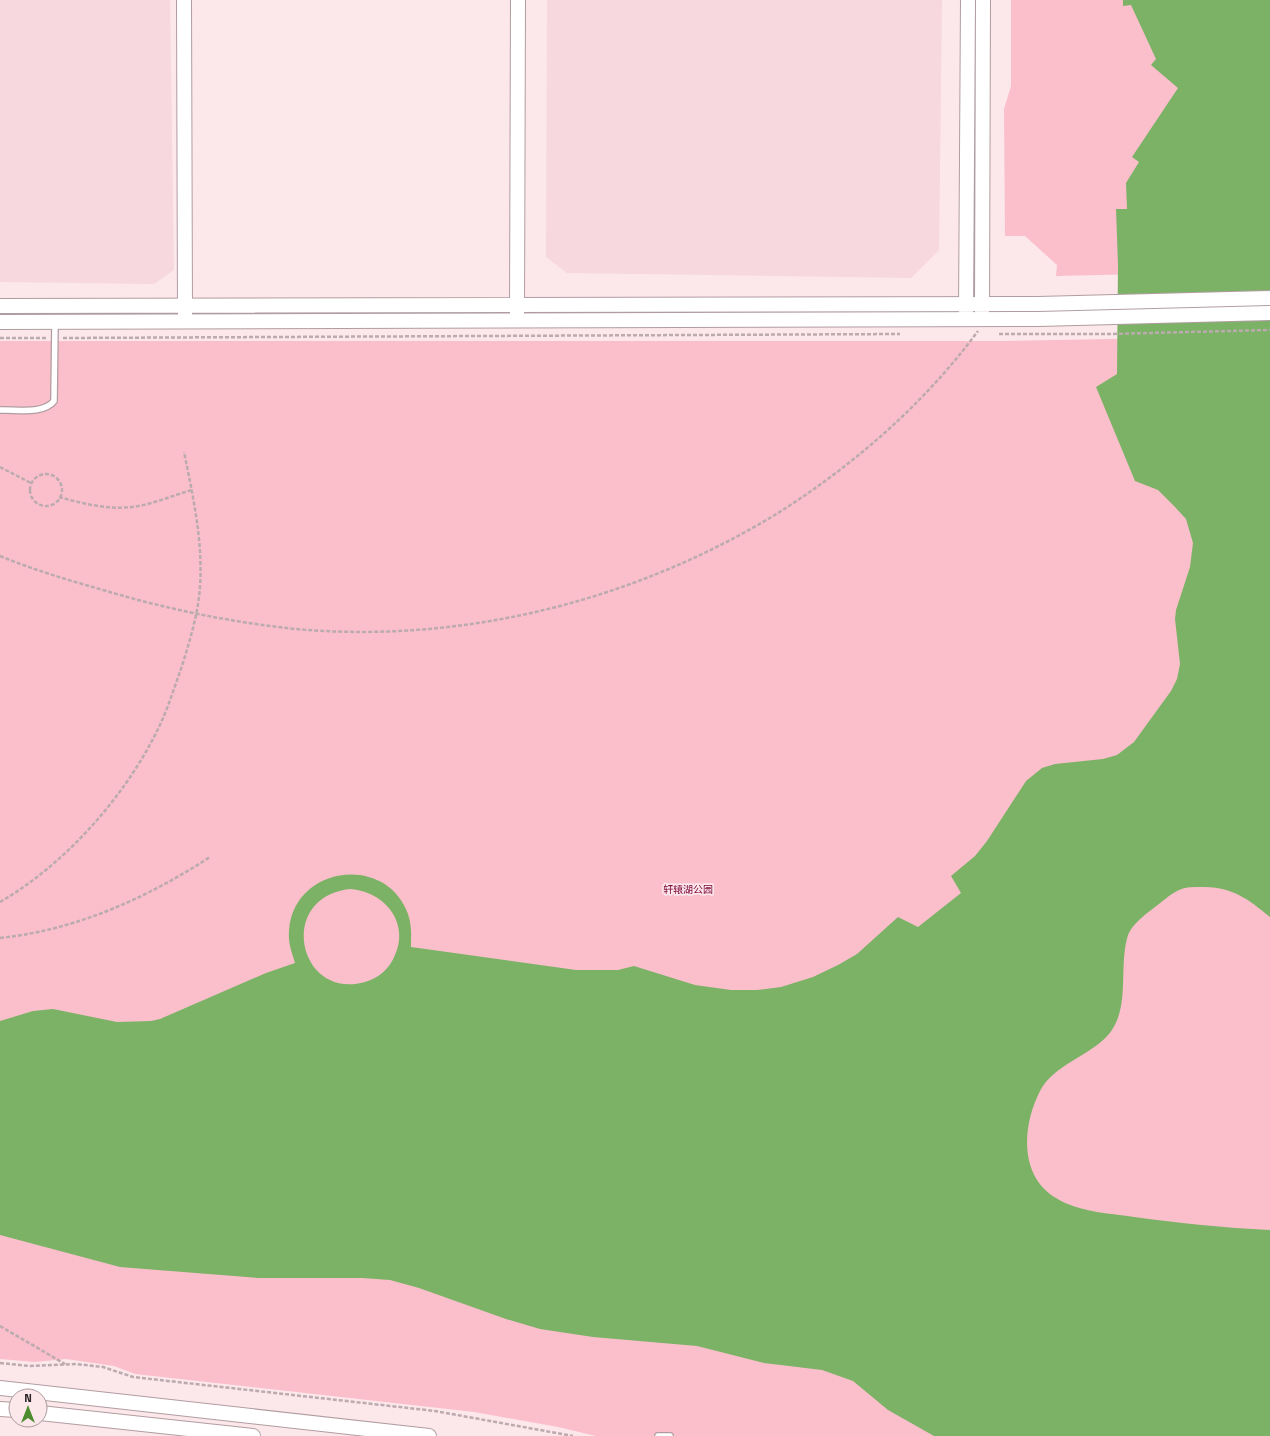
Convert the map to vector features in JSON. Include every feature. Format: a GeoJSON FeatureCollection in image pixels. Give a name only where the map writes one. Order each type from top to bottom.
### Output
{"type":"FeatureCollection","features":[{"type":"Feature","properties":{"kind":"street"},"geometry":{"type":"LineString","coordinates":[[184,0],[185,321]]}},
{"type":"Feature","properties":{"kind":"street"},"geometry":{"type":"LineString","coordinates":[[517,320],[518,0]]}},
{"type":"Feature","properties":{"kind":"street"},"geometry":{"type":"LineString","coordinates":[[966,319],[968,0]]}},
{"type":"Feature","properties":{"kind":"street"},"geometry":{"type":"LineString","coordinates":[[984,0],[982,304],[984,319]]}},
{"type":"Feature","properties":{"kind":"street"},"geometry":{"type":"LineString","coordinates":[[0,306],[982,304],[1270,298]]}},
{"type":"Feature","properties":{"kind":"street"},"geometry":{"type":"LineString","coordinates":[[0,322],[984,319],[1270,313]]}},
{"type":"Feature","properties":{"kind":"street"},"geometry":{"type":"LineString","coordinates":[[0,1388],[429,1436]]}},
{"type":"Feature","properties":{"kind":"street"},"geometry":{"type":"LineString","coordinates":[[48,1414],[253,1436]]}},
{"type":"Feature","properties":{"kind":"lane"},"geometry":{"type":"LineString","coordinates":[[0,410],[43,409],[50,406],[54,401],[56,322]]}},
{"type":"Feature","properties":{"kind":"lane"},"geometry":{"type":"LineString","coordinates":[[658,1436],[670,1436]]}},
{"type":"Feature","properties":{"kind":"path"},"geometry":{"type":"LineString","coordinates":[[0,556],[88,586],[139,601],[196,614],[296,629],[370,631],[417,630],[465,625],[536,612],[613,591],[663,572],[724,544],[793,503],[826,480],[883,434],[917,402],[961,354],[976,334],[984,319]]}},
{"type":"Feature","properties":{"kind":"path"},"geometry":{"type":"LineString","coordinates":[[992,334],[1109,334],[1270,330]]}},
{"type":"Feature","properties":{"kind":"path"},"geometry":{"type":"LineString","coordinates":[[0,338],[904,334]]}},
{"type":"Feature","properties":{"kind":"path"},"geometry":{"type":"LineString","coordinates":[[968,334],[984,334]]}},
{"type":"Feature","properties":{"kind":"path"},"geometry":{"type":"LineString","coordinates":[[0,902],[34,879],[101,815],[131,776],[157,732],[167,708],[188,648],[196,614],[201,568],[192,490],[184,452]]}},
{"type":"Feature","properties":{"kind":"path"},"geometry":{"type":"LineString","coordinates":[[0,467],[31,483]]}},
{"type":"Feature","properties":{"kind":"path"},"geometry":{"type":"LineString","coordinates":[[42,474],[52,475],[60,484],[61,490],[59,497],[52,504],[40,504],[31,496],[31,483],[37,476],[42,474]]}},
{"type":"Feature","properties":{"kind":"path"},"geometry":{"type":"LineString","coordinates":[[59,497],[104,507],[127,507],[139,506],[192,490]]}},
{"type":"Feature","properties":{"kind":"path"},"geometry":{"type":"LineString","coordinates":[[0,938],[33,934],[68,925],[94,916],[133,900],[178,877],[210,857]]}},
{"type":"Feature","properties":{"kind":"path"},"geometry":{"type":"LineString","coordinates":[[0,1326],[66,1365]]}},
{"type":"Feature","properties":{"kind":"path"},"geometry":{"type":"LineString","coordinates":[[0,1363],[30,1366],[76,1364],[104,1367],[133,1377],[435,1411],[573,1436]]}},
{"type":"Feature","properties":{"kind":"shaded area"},"geometry":{"type":"Polygon","coordinates":[[[0,0],[170,0],[174,270],[154,284],[0,282],[0,0]]]}},
{"type":"Feature","properties":{"kind":"shaded area"},"geometry":{"type":"Polygon","coordinates":[[[547,0],[942,0],[939,250],[911,278],[567,273],[546,257],[547,0]]]}},
{"type":"Feature","properties":{"kind":"shaded area"},"geometry":{"type":"Polygon","coordinates":[[[1123,0],[1270,0],[1270,917],[1255,905],[1233,892],[1215,888],[1194,887],[1180,889],[1140,920],[1130,931],[1125,947],[1122,999],[1120,1012],[1116,1023],[1109,1034],[1101,1042],[1063,1067],[1046,1082],[1040,1091],[1030,1119],[1027,1134],[1027,1149],[1030,1164],[1035,1177],[1044,1189],[1065,1203],[1083,1209],[1104,1213],[1219,1227],[1270,1230],[1270,1436],[934,1436],[888,1410],[853,1381],[822,1370],[764,1363],[697,1346],[593,1337],[540,1329],[506,1319],[419,1288],[390,1280],[362,1278],[258,1278],[120,1267],[0,1235],[0,1021],[33,1011],[53,1009],[117,1022],[151,1021],[160,1019],[266,973],[295,963],[289,940],[289,931],[294,909],[306,892],[323,881],[342,875],[362,875],[381,882],[397,895],[408,914],[411,931],[411,947],[576,970],[618,970],[634,966],[695,985],[731,990],[757,990],[781,987],[813,977],[857,954],[898,917],[918,927],[961,893],[951,876],[975,856],[987,841],[1026,781],[1042,768],[1055,764],[1103,759],[1117,755],[1134,742],[1171,691],[1177,679],[1180,664],[1175,619],[1176,610],[1190,567],[1193,543],[1186,519],[1175,507],[1158,490],[1135,481],[1096,387],[1117,374],[1118,265],[1116,209],[1127,209],[1126,183],[1139,162],[1132,157],[1178,88],[1151,65],[1156,59],[1131,5],[1123,6],[1123,0]],[[350,889],[327,896],[312,910],[305,927],[305,946],[311,963],[324,977],[342,984],[365,982],[375,978],[387,968],[393,960],[399,942],[399,931],[396,920],[390,910],[383,902],[373,895],[350,889]]]}},
{"type":"Feature","properties":{"kind":"green space"},"geometry":{"type":"Polygon","coordinates":[[[1011,0],[1270,0],[1270,271],[1056,276],[1057,265],[1025,236],[1005,236],[1004,109],[1011,86],[1011,0]]]}},
{"type":"Feature","properties":{"kind":"green space","name":"轩辕湖公园"},"geometry":{"type":"Polygon","coordinates":[[[1270,336],[1270,1436],[596,1436],[558,1427],[474,1412],[135,1374],[114,1366],[66,1359],[35,1362],[0,1359],[0,341],[1008,341],[1270,336]]]}}]}
